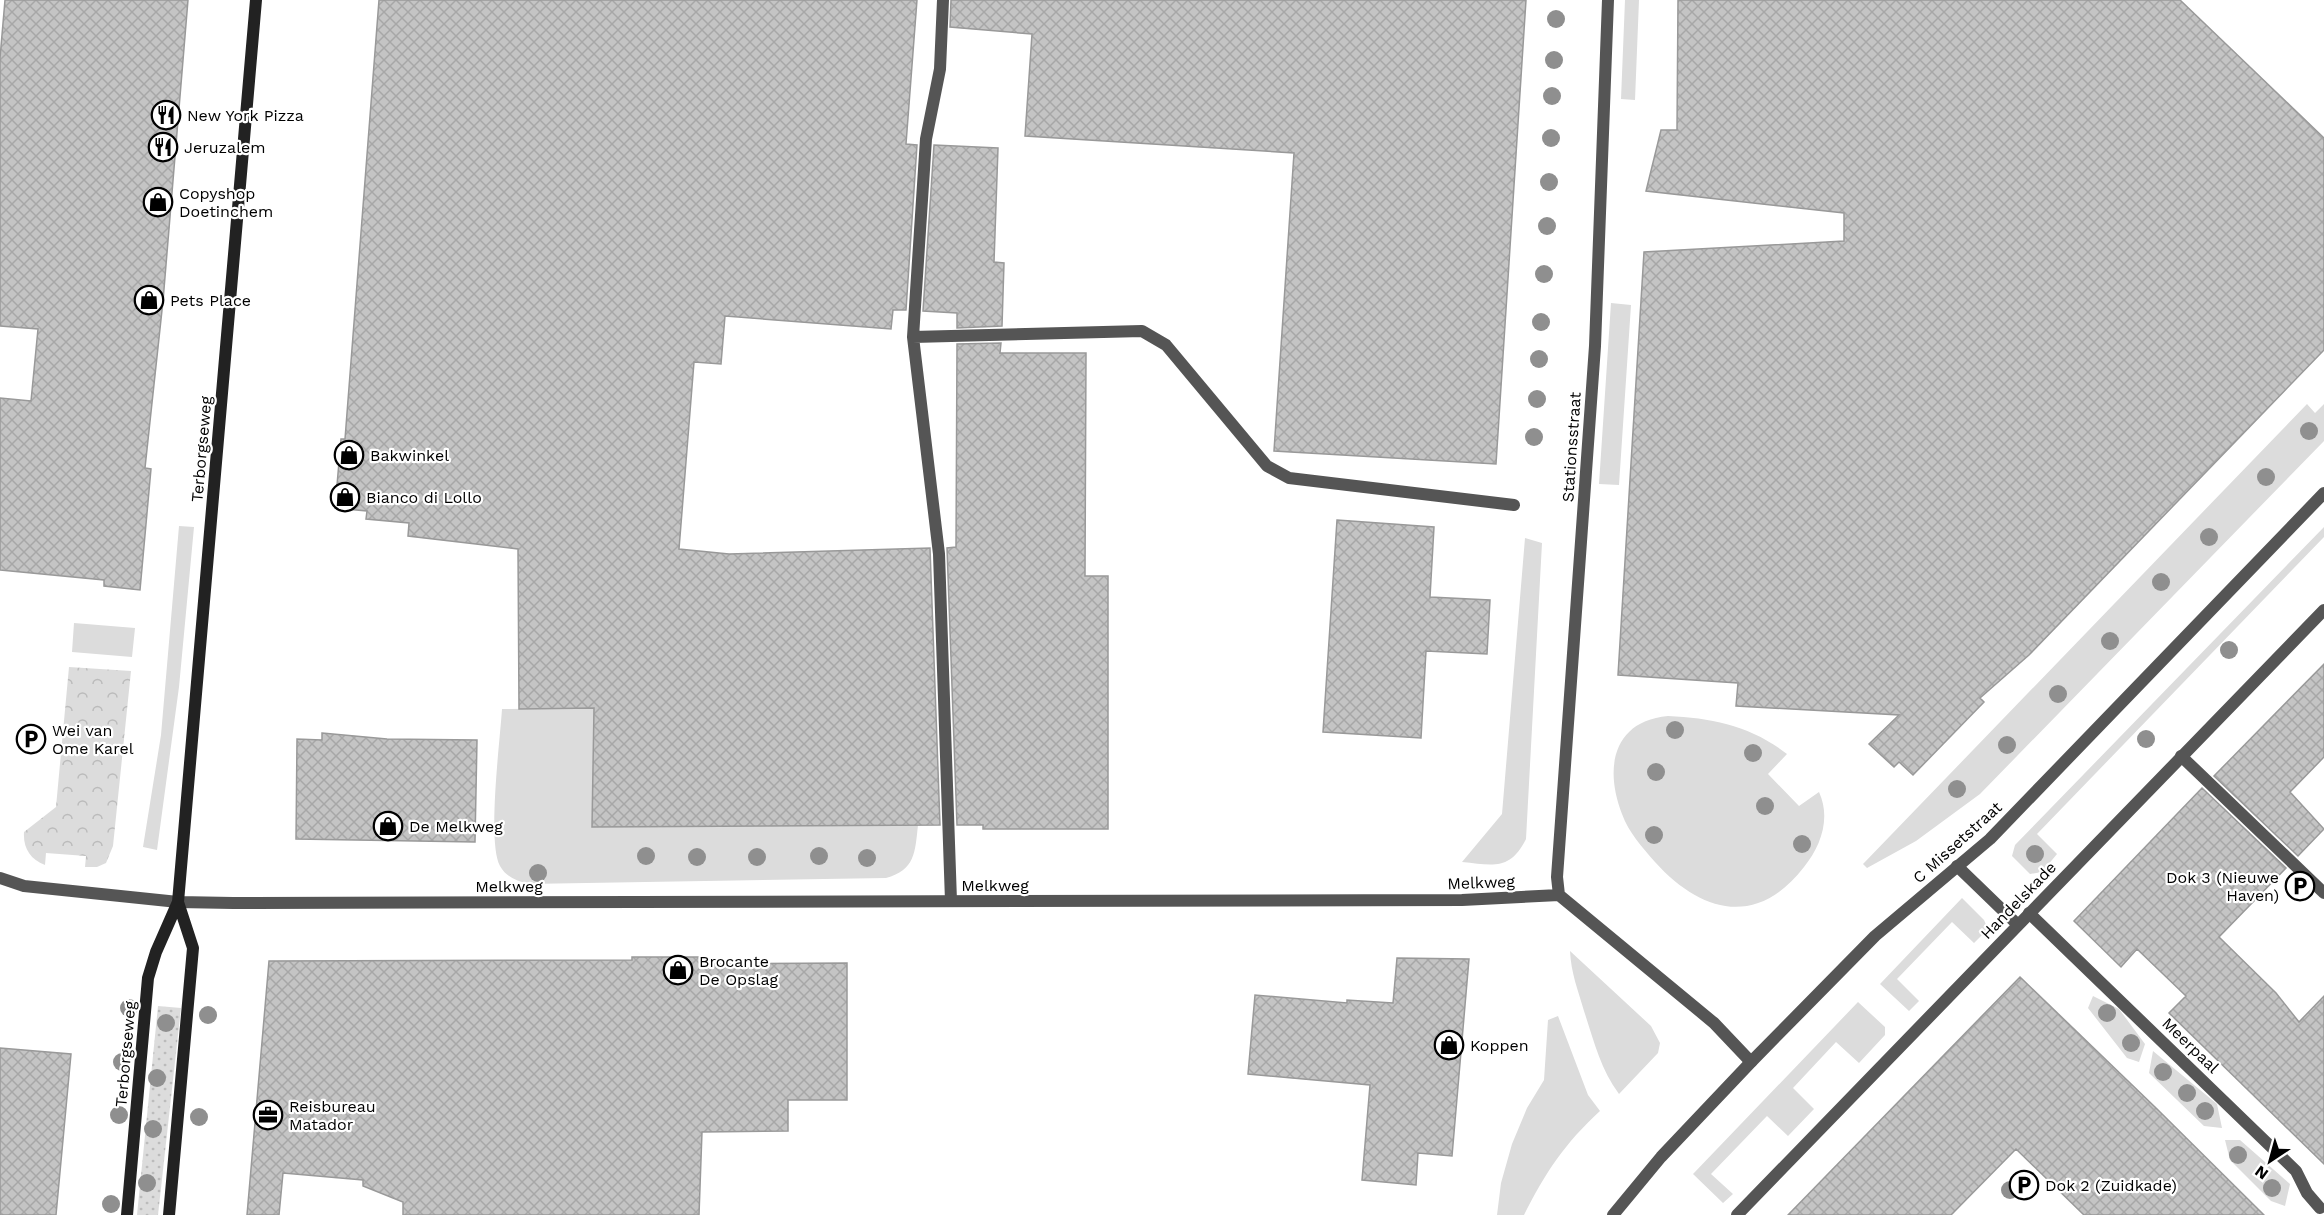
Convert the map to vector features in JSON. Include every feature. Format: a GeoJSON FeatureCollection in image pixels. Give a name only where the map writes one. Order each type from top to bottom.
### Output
{"type":"FeatureCollection","features":[{"type":"Feature","properties":{"kind":"main road","name":"Terborgseweg"},"geometry":{"type":"LineString","coordinates":[[127,1215],[148,978],[156,952],[178,902],[256,0]]}},
{"type":"Feature","properties":{"kind":"main road","name":"Terborgseweg"},"geometry":{"type":"LineString","coordinates":[[169,1215],[193,948],[178,902]]}},
{"type":"Feature","properties":{"kind":"street"},"geometry":{"type":"LineString","coordinates":[[943,0],[940,69],[926,139],[913,337],[939,554],[951,901]]}},
{"type":"Feature","properties":{"kind":"street","name":"Stationsstraat"},"geometry":{"type":"LineString","coordinates":[[1559,895],[1557,877],[1595,346],[1608,0]]}},
{"type":"Feature","properties":{"kind":"street"},"geometry":{"type":"LineString","coordinates":[[913,337],[1142,331],[1166,345],[1267,466],[1289,478],[1514,505]]}},
{"type":"Feature","properties":{"kind":"street","name":"C Missetstraat"},"geometry":{"type":"LineString","coordinates":[[1613,1215],[1661,1157],[1875,936],[1990,839],[2324,493]]}},
{"type":"Feature","properties":{"kind":"street","name":"Handelskade"},"geometry":{"type":"LineString","coordinates":[[1737,1215],[2324,610]]}},
{"type":"Feature","properties":{"kind":"street"},"geometry":{"type":"LineString","coordinates":[[2181,756],[2324,893]]}},
{"type":"Feature","properties":{"kind":"street"},"geometry":{"type":"LineString","coordinates":[[1957,867],[2018,925]]}},
{"type":"Feature","properties":{"kind":"street"},"geometry":{"type":"LineString","coordinates":[[0,878],[24,886],[178,902]]}},
{"type":"Feature","properties":{"kind":"street"},"geometry":{"type":"LineString","coordinates":[[1559,895],[1714,1023],[1751,1062]]}},
{"type":"Feature","properties":{"kind":"street","name":"Melkweg"},"geometry":{"type":"LineString","coordinates":[[178,902],[1462,900],[1559,895]]}},
{"type":"Feature","properties":{"kind":"street","name":"Meerpaal"},"geometry":{"type":"LineString","coordinates":[[2029,913],[2296,1171],[2307,1193],[2319,1209]]}},
{"type":"Feature","properties":{"kind":"green space"},"geometry":{"type":"Polygon","coordinates":[[[1625,0],[1639,0],[1635,100],[1621,99],[1625,0]]]}},
{"type":"Feature","properties":{"kind":"green space"},"geometry":{"type":"Polygon","coordinates":[[[1611,303],[1631,305],[1619,485],[1599,484],[1611,303]]]}},
{"type":"Feature","properties":{"kind":"green space"},"geometry":{"type":"Polygon","coordinates":[[[2307,404],[2315,413],[2324,404],[2324,441],[1980,794],[1916,841],[1867,868],[1863,864],[2307,404]]]}},
{"type":"Feature","properties":{"kind":"green space"},"geometry":{"type":"Polygon","coordinates":[[[179,526],[194,527],[179,687],[157,850],[143,847],[161,735],[179,526]]]}},
{"type":"Feature","properties":{"kind":"green space"},"geometry":{"type":"Polygon","coordinates":[[[2324,527],[2324,537],[2037,834],[2057,854],[2042,872],[2030,874],[2012,856],[2015,845],[2324,527]]]}},
{"type":"Feature","properties":{"kind":"green space"},"geometry":{"type":"Polygon","coordinates":[[[1525,538],[1542,543],[1526,839],[1514,857],[1500,864],[1462,862],[1502,814],[1525,538]]]}},
{"type":"Feature","properties":{"kind":"green space"},"geometry":{"type":"Polygon","coordinates":[[[74,623],[135,628],[132,657],[72,652],[74,623]]]}},
{"type":"Feature","properties":{"kind":"green space"},"geometry":{"type":"Polygon","coordinates":[[[69,667],[131,671],[113,846],[106,863],[97,867],[85,867],[86,856],[46,853],[45,865],[35,860],[28,852],[24,838],[24,832],[56,807],[69,667]]]}},
{"type":"Feature","properties":{"kind":"green space"},"geometry":{"type":"Polygon","coordinates":[[[594,708],[918,825],[912,859],[903,870],[886,878],[527,884],[515,879],[505,873],[496,854],[494,814],[502,709],[594,708]]]}},
{"type":"Feature","properties":{"kind":"green space"},"geometry":{"type":"Polygon","coordinates":[[[1668,716],[1731,725],[1760,737],[1787,754],[1768,774],[1799,806],[1819,792],[1824,822],[1815,850],[1804,867],[1786,886],[1767,899],[1748,906],[1729,906],[1710,902],[1691,893],[1655,862],[1628,827],[1622,814],[1614,780],[1614,764],[1618,750],[1625,737],[1635,727],[1649,720],[1668,716]]]}},
{"type":"Feature","properties":{"kind":"green space"},"geometry":{"type":"Polygon","coordinates":[[[1962,898],[1984,920],[1988,929],[1974,943],[1952,922],[1897,979],[1919,1001],[1909,1011],[1880,984],[1962,898]]]}},
{"type":"Feature","properties":{"kind":"green space"},"geometry":{"type":"Polygon","coordinates":[[[1570,951],[1651,1026],[1660,1043],[1658,1053],[1619,1094],[1594,1044],[1575,981],[1570,951]]]}},
{"type":"Feature","properties":{"kind":"green space"},"geometry":{"type":"Polygon","coordinates":[[[2093,996],[2119,1009],[2145,1044],[2139,1062],[2127,1058],[2088,1008],[2093,996]]]}},
{"type":"Feature","properties":{"kind":"green space"},"geometry":{"type":"Polygon","coordinates":[[[1858,1002],[1885,1027],[1885,1035],[1859,1063],[1836,1042],[1793,1088],[1814,1109],[1788,1136],[1767,1116],[1711,1174],[1733,1194],[1723,1203],[1693,1174],[1858,1002]]]}},
{"type":"Feature","properties":{"kind":"green space"},"geometry":{"type":"Polygon","coordinates":[[[158,1006],[181,1008],[158,1215],[137,1215],[158,1006]]]}},
{"type":"Feature","properties":{"kind":"green space"},"geometry":{"type":"Polygon","coordinates":[[[1558,1016],[1588,1095],[1600,1111],[1576,1135],[1557,1159],[1524,1215],[1497,1215],[1501,1183],[1512,1144],[1527,1108],[1544,1080],[1548,1020],[1558,1016]]]}},
{"type":"Feature","properties":{"kind":"green space"},"geometry":{"type":"Polygon","coordinates":[[[2153,1051],[2217,1104],[2222,1128],[2204,1126],[2149,1073],[2153,1051]]]}},
{"type":"Feature","properties":{"kind":"green space"},"geometry":{"type":"Polygon","coordinates":[[[2225,1140],[2240,1140],[2290,1184],[2285,1206],[2271,1201],[2230,1160],[2225,1140]]]}},
{"type":"Feature","properties":{"kind":"building"},"geometry":{"type":"Polygon","coordinates":[[[5,0],[188,0],[163,301],[145,468],[151,469],[140,590],[104,586],[104,580],[0,570],[0,398],[31,401],[38,329],[0,326],[0,58],[5,0]]]}},
{"type":"Feature","properties":{"kind":"building"},"geometry":{"type":"Polygon","coordinates":[[[379,0],[917,0],[906,144],[917,145],[906,310],[893,310],[891,329],[725,316],[721,364],[694,362],[679,549],[729,554],[930,548],[940,825],[592,827],[594,708],[519,709],[518,549],[408,536],[409,523],[366,519],[367,511],[335,508],[341,439],[345,439],[379,0]]]}},
{"type":"Feature","properties":{"kind":"building"},"geometry":{"type":"Polygon","coordinates":[[[951,0],[1526,0],[1496,464],[1274,451],[1294,153],[1025,136],[1032,34],[950,27],[951,0]]]}},
{"type":"Feature","properties":{"kind":"building"},"geometry":{"type":"Polygon","coordinates":[[[1678,0],[2180,0],[2324,138],[2324,350],[2029,655],[1980,698],[1984,702],[1913,775],[1899,762],[1894,767],[1869,744],[1899,715],[1736,706],[1738,683],[1618,675],[1644,252],[1844,241],[1844,213],[1646,191],[1661,130],[1677,130],[1678,0]]]}},
{"type":"Feature","properties":{"kind":"building"},"geometry":{"type":"Polygon","coordinates":[[[934,145],[998,148],[994,262],[1004,263],[1002,326],[957,328],[957,313],[923,311],[934,145]]]}},
{"type":"Feature","properties":{"kind":"building"},"geometry":{"type":"Polygon","coordinates":[[[1001,343],[1000,353],[1086,353],[1085,576],[1108,576],[1108,829],[983,829],[983,825],[957,825],[947,548],[956,547],[957,344],[1001,343]]]}},
{"type":"Feature","properties":{"kind":"building"},"geometry":{"type":"Polygon","coordinates":[[[1337,520],[1434,527],[1430,597],[1490,600],[1487,654],[1426,651],[1421,738],[1323,732],[1337,520]]]}},
{"type":"Feature","properties":{"kind":"building"},"geometry":{"type":"Polygon","coordinates":[[[2324,664],[2324,757],[2290,792],[2324,829],[2298,856],[2214,776],[2324,664]]]}},
{"type":"Feature","properties":{"kind":"building"},"geometry":{"type":"Polygon","coordinates":[[[322,733],[387,739],[477,740],[475,842],[296,839],[297,739],[322,740],[322,733]]]}},
{"type":"Feature","properties":{"kind":"building"},"geometry":{"type":"Polygon","coordinates":[[[2202,788],[2286,868],[2219,937],[2276,993],[2299,1022],[2324,996],[2324,1164],[2169,1013],[2186,996],[2137,949],[2121,967],[2074,921],[2202,788]]]}},
{"type":"Feature","properties":{"kind":"building"},"geometry":{"type":"Polygon","coordinates":[[[632,957],[702,957],[703,964],[847,963],[847,1100],[788,1100],[788,1131],[702,1132],[699,1215],[403,1215],[403,1202],[363,1186],[363,1180],[283,1173],[279,1215],[247,1215],[269,961],[632,960],[632,957]]]}},
{"type":"Feature","properties":{"kind":"building"},"geometry":{"type":"Polygon","coordinates":[[[1397,958],[1469,959],[1452,1156],[1418,1153],[1416,1185],[1362,1180],[1370,1085],[1248,1074],[1255,995],[1347,1003],[1347,1000],[1393,1003],[1397,958]]]}},
{"type":"Feature","properties":{"kind":"building"},"geometry":{"type":"Polygon","coordinates":[[[2020,977],[2264,1215],[2084,1215],[2016,1149],[1951,1215],[1788,1215],[2020,977]]]}},
{"type":"Feature","properties":{"kind":"building"},"geometry":{"type":"Polygon","coordinates":[[[0,1048],[71,1054],[56,1215],[0,1215],[0,1048]]]}},
{"type":"Feature","properties":{"kind":"place","name":"New York Pizza"},"geometry":{"type":"Point","coordinates":[166,115]}},
{"type":"Feature","properties":{"kind":"place","name":"Jeruzalem"},"geometry":{"type":"Point","coordinates":[163,147]}},
{"type":"Feature","properties":{"kind":"place","name":"Copyshop Doetinchem"},"geometry":{"type":"Point","coordinates":[158,202]}},
{"type":"Feature","properties":{"kind":"place","name":"Pets Place"},"geometry":{"type":"Point","coordinates":[149,300]}},
{"type":"Feature","properties":{"kind":"place","name":"Bakwinkel"},"geometry":{"type":"Point","coordinates":[349,455]}},
{"type":"Feature","properties":{"kind":"place","name":"Bianco di Lollo"},"geometry":{"type":"Point","coordinates":[345,497]}},
{"type":"Feature","properties":{"kind":"place","name":"Wei van Ome Karel"},"geometry":{"type":"Point","coordinates":[31,739]}},
{"type":"Feature","properties":{"kind":"place","name":"De Melkweg"},"geometry":{"type":"Point","coordinates":[388,826]}},
{"type":"Feature","properties":{"kind":"place","name":"Dok 3 (Nieuwe Haven)"},"geometry":{"type":"Point","coordinates":[2300,886]}},
{"type":"Feature","properties":{"kind":"place","name":"Brocante De Opslag"},"geometry":{"type":"Point","coordinates":[678,970]}},
{"type":"Feature","properties":{"kind":"place","name":"Koppen"},"geometry":{"type":"Point","coordinates":[1449,1045]}},
{"type":"Feature","properties":{"kind":"place","name":"Reisbureau Matador"},"geometry":{"type":"Point","coordinates":[268,1115]}},
{"type":"Feature","properties":{"kind":"place","name":"Dok 2 (Zuidkade)"},"geometry":{"type":"Point","coordinates":[2024,1185]}}]}
